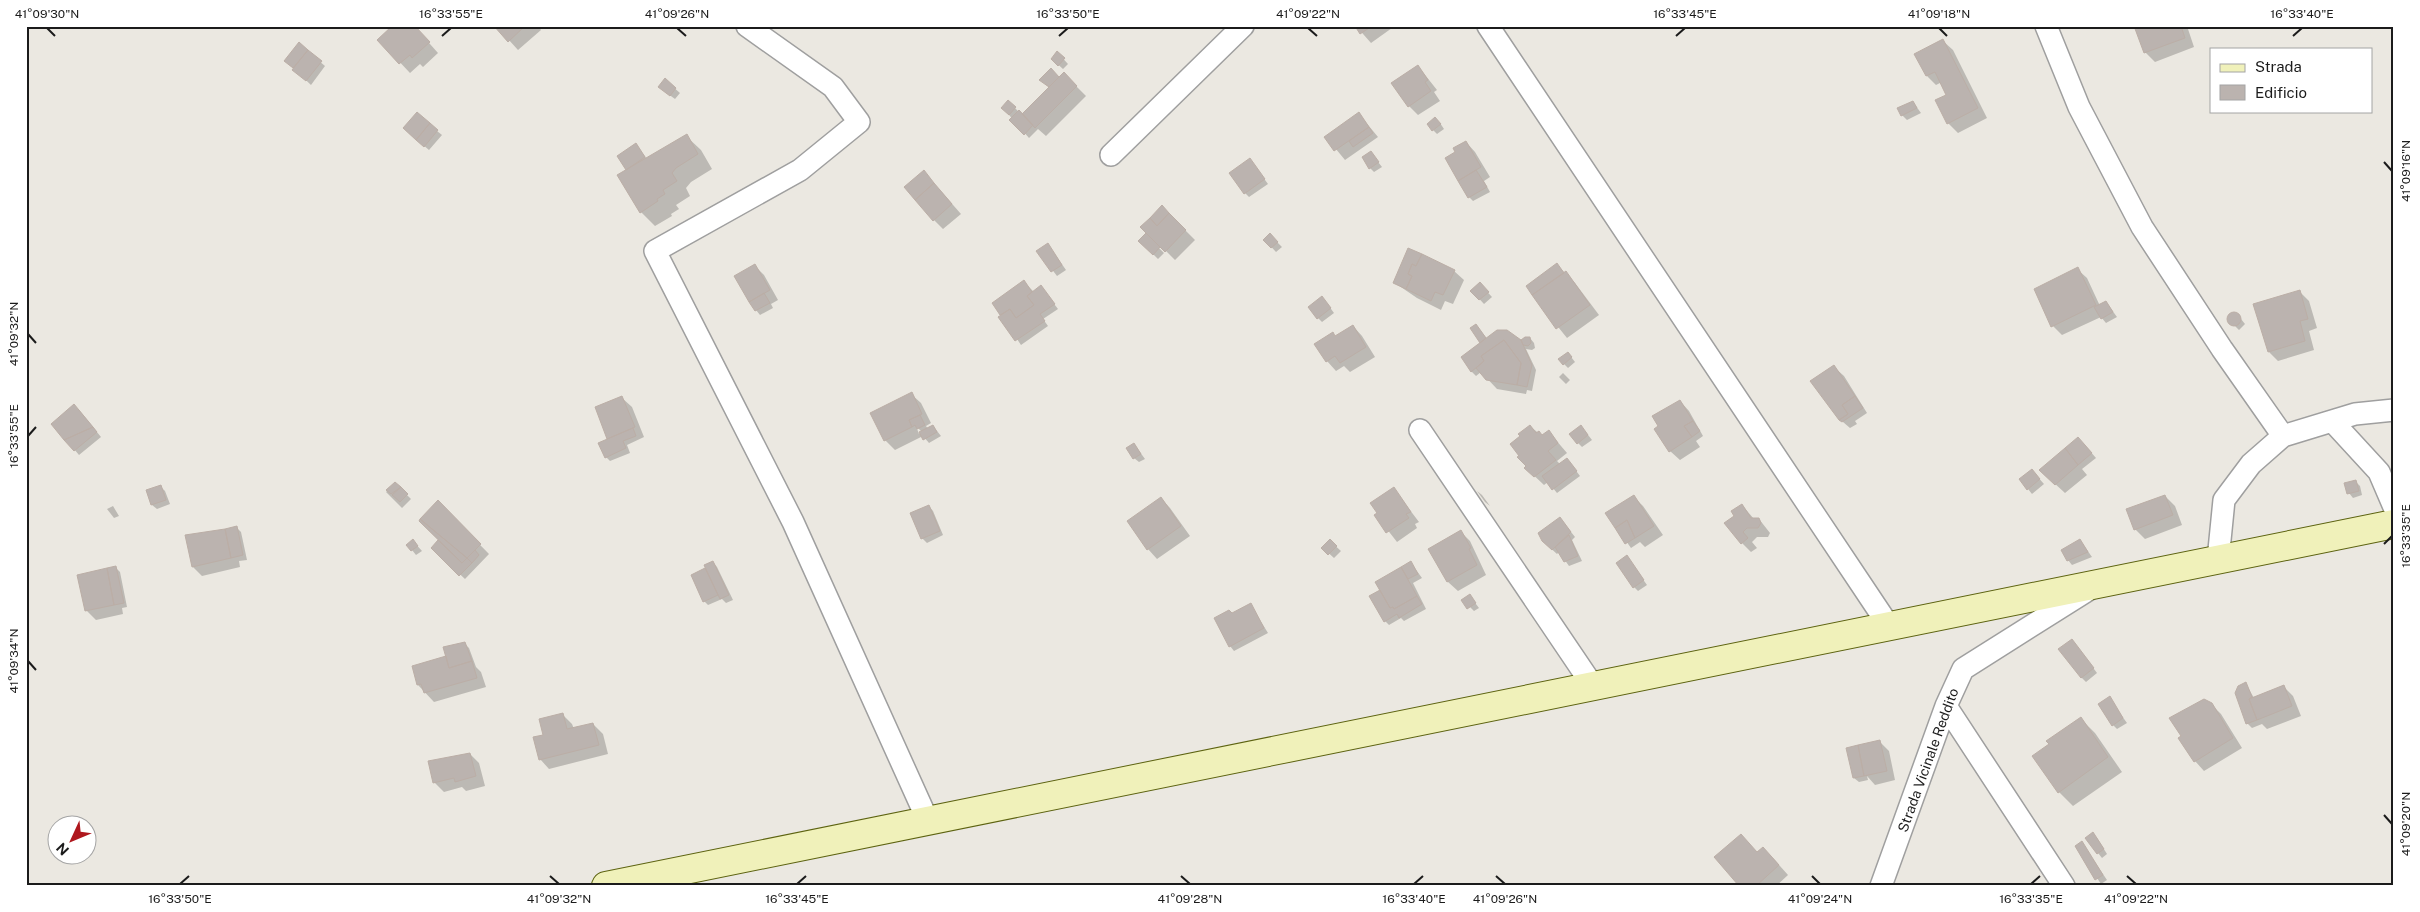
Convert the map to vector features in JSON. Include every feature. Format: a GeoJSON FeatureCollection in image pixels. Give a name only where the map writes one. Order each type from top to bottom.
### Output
{"type":"FeatureCollection","features":[{"type":"Feature","properties":{"kind":"main road"},"geometry":{"type":"LineString","coordinates":[[606,886],[2394,524]]}},
{"type":"Feature","properties":{"kind":"street"},"geometry":{"type":"LineString","coordinates":[[747,26],[833,87],[859,122],[800,170],[655,251],[793,522],[928,821]]}},
{"type":"Feature","properties":{"kind":"street"},"geometry":{"type":"LineString","coordinates":[[1111,154],[1243,26]]}},
{"type":"Feature","properties":{"kind":"street"},"geometry":{"type":"LineString","coordinates":[[1488,26],[1889,626]]}},
{"type":"Feature","properties":{"kind":"street"},"geometry":{"type":"LineString","coordinates":[[2046,26],[2079,107],[2142,227],[2222,350],[2284,436]]}},
{"type":"Feature","properties":{"kind":"street"},"geometry":{"type":"LineString","coordinates":[[2218,560],[2224,500],[2251,464],[2284,436],[2355,414],[2394,410]]}},
{"type":"Feature","properties":{"kind":"street"},"geometry":{"type":"LineString","coordinates":[[2333,422],[2379,472],[2394,507]]}},
{"type":"Feature","properties":{"kind":"street"},"geometry":{"type":"LineString","coordinates":[[1420,430],[1593,686]]}},
{"type":"Feature","properties":{"kind":"street","name":"Strada Vicinale Reddito"},"geometry":{"type":"LineString","coordinates":[[1881,886],[1946,706],[1963,669],[2096,585]]}},
{"type":"Feature","properties":{"kind":"street"},"geometry":{"type":"LineString","coordinates":[[1946,706],[2064,886]]}},
{"type":"Feature","properties":{"kind":"building"},"geometry":{"type":"Polygon","coordinates":[[[392,26],[415,26],[430,42],[412,58],[410,55],[399,64],[377,40],[392,26]]]}},
{"type":"Feature","properties":{"kind":"building"},"geometry":{"type":"Polygon","coordinates":[[[494,26],[525,26],[508,42],[494,26]]]}},
{"type":"Feature","properties":{"kind":"building"},"geometry":{"type":"Polygon","coordinates":[[[1355,26],[1372,26],[1360,34],[1355,26]]]}},
{"type":"Feature","properties":{"kind":"building"},"geometry":{"type":"Polygon","coordinates":[[[2134,26],[2181,26],[2185,38],[2144,53],[2134,26]]]}},
{"type":"Feature","properties":{"kind":"building"},"geometry":{"type":"Polygon","coordinates":[[[1943,39],[1978,108],[1947,124],[1935,100],[1946,95],[1935,72],[1926,76],[1914,54],[1943,39]]]}},
{"type":"Feature","properties":{"kind":"building"},"geometry":{"type":"Polygon","coordinates":[[[299,42],[308,50],[293,68],[284,61],[299,42]]]}},
{"type":"Feature","properties":{"kind":"building"},"geometry":{"type":"Polygon","coordinates":[[[308,50],[322,61],[306,81],[292,70],[308,50]]]}},
{"type":"Feature","properties":{"kind":"building"},"geometry":{"type":"Polygon","coordinates":[[[1057,51],[1065,58],[1058,66],[1051,59],[1057,51]]]}},
{"type":"Feature","properties":{"kind":"building"},"geometry":{"type":"Polygon","coordinates":[[[1418,65],[1428,80],[1425,82],[1431,91],[1408,107],[1391,83],[1418,65]]]}},
{"type":"Feature","properties":{"kind":"building"},"geometry":{"type":"Polygon","coordinates":[[[1051,68],[1059,77],[1049,87],[1039,80],[1051,68]]]}},
{"type":"Feature","properties":{"kind":"building"},"geometry":{"type":"Polygon","coordinates":[[[1064,72],[1077,86],[1035,128],[1022,114],[1064,72]]]}},
{"type":"Feature","properties":{"kind":"building"},"geometry":{"type":"Polygon","coordinates":[[[665,78],[676,88],[670,96],[658,87],[665,78]]]}},
{"type":"Feature","properties":{"kind":"building"},"geometry":{"type":"Polygon","coordinates":[[[1008,100],[1016,107],[1009,115],[1001,108],[1008,100]]]}},
{"type":"Feature","properties":{"kind":"building"},"geometry":{"type":"Polygon","coordinates":[[[1913,101],[1917,108],[1901,116],[1897,108],[1913,101]]]}},
{"type":"Feature","properties":{"kind":"building"},"geometry":{"type":"Polygon","coordinates":[[[1019,110],[1033,125],[1024,135],[1009,120],[1019,110]]]}},
{"type":"Feature","properties":{"kind":"building"},"geometry":{"type":"Polygon","coordinates":[[[417,112],[430,123],[416,140],[403,128],[417,112]]]}},
{"type":"Feature","properties":{"kind":"building"},"geometry":{"type":"Polygon","coordinates":[[[1359,112],[1369,127],[1334,151],[1324,137],[1359,112]]]}},
{"type":"Feature","properties":{"kind":"building"},"geometry":{"type":"Polygon","coordinates":[[[1435,117],[1441,124],[1432,131],[1427,124],[1435,117]]]}},
{"type":"Feature","properties":{"kind":"building"},"geometry":{"type":"Polygon","coordinates":[[[430,123],[438,130],[424,147],[416,140],[430,123]]]}},
{"type":"Feature","properties":{"kind":"building"},"geometry":{"type":"Polygon","coordinates":[[[1369,127],[1373,133],[1353,147],[1349,141],[1369,127]]]}},
{"type":"Feature","properties":{"kind":"building"},"geometry":{"type":"Polygon","coordinates":[[[687,134],[698,154],[676,168],[672,173],[677,181],[663,190],[665,194],[657,199],[658,201],[640,213],[617,175],[687,134]]]}},
{"type":"Feature","properties":{"kind":"building"},"geometry":{"type":"Polygon","coordinates":[[[1466,141],[1481,167],[1458,181],[1445,158],[1455,152],[1453,148],[1466,141]]]}},
{"type":"Feature","properties":{"kind":"building"},"geometry":{"type":"Polygon","coordinates":[[[636,143],[645,157],[626,170],[617,156],[636,143]]]}},
{"type":"Feature","properties":{"kind":"building"},"geometry":{"type":"Polygon","coordinates":[[[1371,151],[1379,162],[1369,169],[1362,157],[1371,151]]]}},
{"type":"Feature","properties":{"kind":"building"},"geometry":{"type":"Polygon","coordinates":[[[1250,158],[1265,179],[1244,194],[1229,173],[1250,158]]]}},
{"type":"Feature","properties":{"kind":"building"},"geometry":{"type":"Polygon","coordinates":[[[924,170],[934,183],[915,200],[904,187],[924,170]]]}},
{"type":"Feature","properties":{"kind":"building"},"geometry":{"type":"Polygon","coordinates":[[[1476,170],[1487,187],[1468,198],[1458,181],[1476,170]]]}},
{"type":"Feature","properties":{"kind":"building"},"geometry":{"type":"Polygon","coordinates":[[[934,183],[952,204],[933,221],[915,200],[934,183]]]}},
{"type":"Feature","properties":{"kind":"building"},"geometry":{"type":"Polygon","coordinates":[[[1162,205],[1169,213],[1157,226],[1150,218],[1162,205]]]}},
{"type":"Feature","properties":{"kind":"building"},"geometry":{"type":"Polygon","coordinates":[[[1169,213],[1186,230],[1165,252],[1140,227],[1150,218],[1157,226],[1169,213]]]}},
{"type":"Feature","properties":{"kind":"building"},"geometry":{"type":"Polygon","coordinates":[[[1146,233],[1160,247],[1153,255],[1138,241],[1146,233]]]}},
{"type":"Feature","properties":{"kind":"building"},"geometry":{"type":"Polygon","coordinates":[[[1270,233],[1278,242],[1271,248],[1263,240],[1270,233]]]}},
{"type":"Feature","properties":{"kind":"building"},"geometry":{"type":"Polygon","coordinates":[[[1048,243],[1062,265],[1051,272],[1036,251],[1048,243]]]}},
{"type":"Feature","properties":{"kind":"building"},"geometry":{"type":"Polygon","coordinates":[[[1408,248],[1422,254],[1416,266],[1412,264],[1408,274],[1412,276],[1406,289],[1393,283],[1408,248]]]}},
{"type":"Feature","properties":{"kind":"building"},"geometry":{"type":"Polygon","coordinates":[[[1422,254],[1455,270],[1443,295],[1435,292],[1431,301],[1406,289],[1412,276],[1408,274],[1412,264],[1416,266],[1422,254]]]}},
{"type":"Feature","properties":{"kind":"building"},"geometry":{"type":"Polygon","coordinates":[[[1557,263],[1564,273],[1532,295],[1526,286],[1557,263]]]}},
{"type":"Feature","properties":{"kind":"building"},"geometry":{"type":"Polygon","coordinates":[[[755,264],[770,290],[749,302],[734,276],[755,264]]]}},
{"type":"Feature","properties":{"kind":"building"},"geometry":{"type":"Polygon","coordinates":[[[2078,267],[2096,305],[2051,327],[2034,289],[2078,267]]]}},
{"type":"Feature","properties":{"kind":"building"},"geometry":{"type":"Polygon","coordinates":[[[1566,271],[1590,305],[1556,329],[1532,295],[1566,271]]]}},
{"type":"Feature","properties":{"kind":"building"},"geometry":{"type":"Polygon","coordinates":[[[1024,280],[1032,292],[1027,296],[1034,305],[1016,318],[1010,309],[1000,315],[992,303],[1024,280]]]}},
{"type":"Feature","properties":{"kind":"building"},"geometry":{"type":"Polygon","coordinates":[[[1480,282],[1489,292],[1479,300],[1470,291],[1480,282]]]}},
{"type":"Feature","properties":{"kind":"building"},"geometry":{"type":"Polygon","coordinates":[[[1041,285],[1055,304],[1040,314],[1045,321],[1015,341],[998,317],[1010,309],[1016,318],[1034,305],[1027,296],[1041,285]]]}},
{"type":"Feature","properties":{"kind":"building"},"geometry":{"type":"Polygon","coordinates":[[[2300,290],[2308,319],[2300,321],[2305,341],[2268,352],[2253,304],[2300,290]]]}},
{"type":"Feature","properties":{"kind":"building"},"geometry":{"type":"Polygon","coordinates":[[[764,293],[770,303],[755,311],[749,302],[764,293]]]}},
{"type":"Feature","properties":{"kind":"building"},"geometry":{"type":"Polygon","coordinates":[[[1322,296],[1331,308],[1317,319],[1308,307],[1322,296]]]}},
{"type":"Feature","properties":{"kind":"building"},"geometry":{"type":"Polygon","coordinates":[[[2106,301],[2113,312],[2101,319],[2094,307],[2106,301]]]}},
{"type":"Feature","properties":{"kind":"building"},"geometry":{"type":"Polygon","coordinates":[[[2234,312],[2239,314],[2241,319],[2239,324],[2234,326],[2229,324],[2227,319],[2229,314],[2234,312]]]}},
{"type":"Feature","properties":{"kind":"building"},"geometry":{"type":"Polygon","coordinates":[[[1476,324],[1486,338],[1480,343],[1470,328],[1476,324]]]}},
{"type":"Feature","properties":{"kind":"building"},"geometry":{"type":"Polygon","coordinates":[[[1353,325],[1366,347],[1340,363],[1335,356],[1326,362],[1314,344],[1333,332],[1335,336],[1353,325]]]}},
{"type":"Feature","properties":{"kind":"building"},"geometry":{"type":"Polygon","coordinates":[[[1497,330],[1507,330],[1521,340],[1532,365],[1527,387],[1517,385],[1521,363],[1504,340],[1481,356],[1484,361],[1471,372],[1461,357],[1497,330]]]}},
{"type":"Feature","properties":{"kind":"building"},"geometry":{"type":"Polygon","coordinates":[[[1525,337],[1530,337],[1531,343],[1528,346],[1523,345],[1521,340],[1525,337]]]}},
{"type":"Feature","properties":{"kind":"building"},"geometry":{"type":"Polygon","coordinates":[[[1504,340],[1521,363],[1517,385],[1486,380],[1476,368],[1484,361],[1481,356],[1504,340]]]}},
{"type":"Feature","properties":{"kind":"building"},"geometry":{"type":"Polygon","coordinates":[[[1568,352],[1572,357],[1563,365],[1558,359],[1568,352]]]}},
{"type":"Feature","properties":{"kind":"building"},"geometry":{"type":"Polygon","coordinates":[[[1834,365],[1855,396],[1842,405],[1848,414],[1839,420],[1810,381],[1834,365]]]}},
{"type":"Feature","properties":{"kind":"building"},"geometry":{"type":"Polygon","coordinates":[[[912,392],[922,414],[909,420],[912,427],[884,441],[870,413],[912,392]]]}},
{"type":"Feature","properties":{"kind":"building"},"geometry":{"type":"Polygon","coordinates":[[[622,396],[635,427],[607,439],[595,407],[622,396]]]}},
{"type":"Feature","properties":{"kind":"building"},"geometry":{"type":"Polygon","coordinates":[[[1855,396],[1863,408],[1842,422],[1839,420],[1848,414],[1842,405],[1855,396]]]}},
{"type":"Feature","properties":{"kind":"building"},"geometry":{"type":"Polygon","coordinates":[[[1680,400],[1693,421],[1684,426],[1692,437],[1669,452],[1654,429],[1658,426],[1652,416],[1680,400]]]}},
{"type":"Feature","properties":{"kind":"building"},"geometry":{"type":"Polygon","coordinates":[[[74,404],[93,427],[64,440],[51,424],[74,404]]]}},
{"type":"Feature","properties":{"kind":"building"},"geometry":{"type":"Polygon","coordinates":[[[920,415],[925,425],[917,429],[915,425],[912,427],[909,420],[920,415]]]}},
{"type":"Feature","properties":{"kind":"building"},"geometry":{"type":"Polygon","coordinates":[[[1693,421],[1700,431],[1692,437],[1684,426],[1693,421]]]}},
{"type":"Feature","properties":{"kind":"building"},"geometry":{"type":"Polygon","coordinates":[[[933,425],[937,432],[923,440],[919,432],[933,425]]]}},
{"type":"Feature","properties":{"kind":"building"},"geometry":{"type":"Polygon","coordinates":[[[1530,425],[1536,433],[1539,431],[1542,435],[1549,430],[1558,443],[1548,451],[1556,460],[1534,477],[1524,468],[1526,466],[1517,457],[1519,456],[1510,444],[1520,436],[1518,434],[1530,425]]]}},
{"type":"Feature","properties":{"kind":"building"},"geometry":{"type":"Polygon","coordinates":[[[1581,425],[1588,435],[1577,444],[1569,434],[1581,425]]]}},
{"type":"Feature","properties":{"kind":"building"},"geometry":{"type":"Polygon","coordinates":[[[93,427],[97,432],[74,451],[64,440],[93,427]]]}},
{"type":"Feature","properties":{"kind":"building"},"geometry":{"type":"Polygon","coordinates":[[[633,428],[636,436],[623,441],[626,448],[605,458],[598,443],[633,428]]]}},
{"type":"Feature","properties":{"kind":"building"},"geometry":{"type":"Polygon","coordinates":[[[2078,437],[2092,453],[2078,465],[2065,448],[2078,437]]]}},
{"type":"Feature","properties":{"kind":"building"},"geometry":{"type":"Polygon","coordinates":[[[1134,443],[1141,454],[1133,459],[1126,448],[1134,443]]]}},
{"type":"Feature","properties":{"kind":"building"},"geometry":{"type":"Polygon","coordinates":[[[2065,448],[2078,465],[2055,485],[2039,470],[2065,448]]]}},
{"type":"Feature","properties":{"kind":"building"},"geometry":{"type":"Polygon","coordinates":[[[1567,458],[1577,471],[1552,490],[1542,476],[1567,458]]]}},
{"type":"Feature","properties":{"kind":"building"},"geometry":{"type":"Polygon","coordinates":[[[2032,469],[2040,479],[2027,490],[2019,479],[2032,469]]]}},
{"type":"Feature","properties":{"kind":"building"},"geometry":{"type":"Polygon","coordinates":[[[2356,480],[2359,491],[2347,494],[2344,483],[2356,480]]]}},
{"type":"Feature","properties":{"kind":"building"},"geometry":{"type":"Polygon","coordinates":[[[395,482],[401,487],[391,494],[386,490],[395,482]]]}},
{"type":"Feature","properties":{"kind":"building"},"geometry":{"type":"Polygon","coordinates":[[[161,485],[166,500],[151,505],[146,490],[161,485]]]}},
{"type":"Feature","properties":{"kind":"building"},"geometry":{"type":"Polygon","coordinates":[[[401,487],[408,494],[400,502],[392,495],[401,487]]]}},
{"type":"Feature","properties":{"kind":"building"},"geometry":{"type":"Polygon","coordinates":[[[1394,487],[1411,512],[1406,514],[1409,518],[1386,533],[1374,515],[1377,513],[1370,503],[1394,487]]]}},
{"type":"Feature","properties":{"kind":"building"},"geometry":{"type":"Polygon","coordinates":[[[1634,495],[1654,526],[1635,538],[1627,520],[1615,528],[1605,513],[1634,495]]]}},
{"type":"Feature","properties":{"kind":"building"},"geometry":{"type":"Polygon","coordinates":[[[2165,495],[2173,515],[2134,530],[2126,509],[2165,495]]]}},
{"type":"Feature","properties":{"kind":"building"},"geometry":{"type":"Polygon","coordinates":[[[1161,497],[1181,526],[1147,550],[1127,521],[1161,497]]]}},
{"type":"Feature","properties":{"kind":"building"},"geometry":{"type":"Polygon","coordinates":[[[438,500],[481,544],[467,558],[420,519],[438,500]]]}},
{"type":"Feature","properties":{"kind":"building"},"geometry":{"type":"Polygon","coordinates":[[[1742,504],[1751,518],[1759,518],[1761,523],[1758,528],[1747,528],[1743,532],[1748,538],[1741,544],[1724,523],[1734,516],[1731,511],[1742,504]]]}},
{"type":"Feature","properties":{"kind":"building"},"geometry":{"type":"Polygon","coordinates":[[[929,505],[940,531],[921,539],[910,513],[929,505]]]}},
{"type":"Feature","properties":{"kind":"building"},"geometry":{"type":"Polygon","coordinates":[[[1560,517],[1571,532],[1552,550],[1542,541],[1538,533],[1560,517]]]}},
{"type":"Feature","properties":{"kind":"building"},"geometry":{"type":"Polygon","coordinates":[[[420,519],[467,558],[462,563],[419,521],[420,519]]]}},
{"type":"Feature","properties":{"kind":"building"},"geometry":{"type":"Polygon","coordinates":[[[1627,520],[1635,538],[1625,544],[1615,528],[1627,520]]]}},
{"type":"Feature","properties":{"kind":"building"},"geometry":{"type":"Polygon","coordinates":[[[237,526],[243,555],[231,558],[225,529],[237,526]]]}},
{"type":"Feature","properties":{"kind":"building"},"geometry":{"type":"Polygon","coordinates":[[[225,529],[231,558],[192,567],[185,535],[225,529]]]}},
{"type":"Feature","properties":{"kind":"building"},"geometry":{"type":"Polygon","coordinates":[[[1461,530],[1471,548],[1469,549],[1477,565],[1447,582],[1428,549],[1461,530]]]}},
{"type":"Feature","properties":{"kind":"building"},"geometry":{"type":"Polygon","coordinates":[[[1569,535],[1578,556],[1564,562],[1555,547],[1569,535]]]}},
{"type":"Feature","properties":{"kind":"building"},"geometry":{"type":"Polygon","coordinates":[[[413,539],[418,546],[411,551],[406,545],[413,539]]]}},
{"type":"Feature","properties":{"kind":"building"},"geometry":{"type":"Polygon","coordinates":[[[1330,539],[1337,546],[1328,555],[1321,548],[1330,539]]]}},
{"type":"Feature","properties":{"kind":"building"},"geometry":{"type":"Polygon","coordinates":[[[2080,539],[2088,552],[2067,561],[2061,550],[2080,539]]]}},
{"type":"Feature","properties":{"kind":"building"},"geometry":{"type":"Polygon","coordinates":[[[438,540],[462,563],[467,558],[472,563],[459,576],[431,548],[438,540]]]}},
{"type":"Feature","properties":{"kind":"building"},"geometry":{"type":"Polygon","coordinates":[[[475,550],[479,555],[472,563],[467,558],[475,550]]]}},
{"type":"Feature","properties":{"kind":"building"},"geometry":{"type":"Polygon","coordinates":[[[1627,555],[1644,580],[1633,588],[1616,563],[1627,555]]]}},
{"type":"Feature","properties":{"kind":"building"},"geometry":{"type":"Polygon","coordinates":[[[713,561],[729,595],[720,599],[704,565],[713,561]]]}},
{"type":"Feature","properties":{"kind":"building"},"geometry":{"type":"Polygon","coordinates":[[[1411,561],[1418,574],[1408,579],[1401,567],[1411,561]]]}},
{"type":"Feature","properties":{"kind":"building"},"geometry":{"type":"Polygon","coordinates":[[[116,566],[124,603],[114,605],[107,568],[116,566]]]}},
{"type":"Feature","properties":{"kind":"building"},"geometry":{"type":"Polygon","coordinates":[[[1401,567],[1417,596],[1394,609],[1393,607],[1390,608],[1375,582],[1401,567]]]}},
{"type":"Feature","properties":{"kind":"building"},"geometry":{"type":"Polygon","coordinates":[[[107,568],[114,605],[85,611],[77,575],[107,568]]]}},
{"type":"Feature","properties":{"kind":"building"},"geometry":{"type":"Polygon","coordinates":[[[705,568],[718,595],[703,602],[691,575],[705,568]]]}},
{"type":"Feature","properties":{"kind":"building"},"geometry":{"type":"Polygon","coordinates":[[[1380,590],[1390,608],[1393,607],[1394,609],[1417,596],[1422,604],[1399,618],[1397,614],[1384,622],[1369,596],[1380,590]]]}},
{"type":"Feature","properties":{"kind":"building"},"geometry":{"type":"Polygon","coordinates":[[[1470,594],[1476,603],[1467,609],[1461,600],[1470,594]]]}},
{"type":"Feature","properties":{"kind":"building"},"geometry":{"type":"Polygon","coordinates":[[[1251,603],[1264,628],[1229,647],[1214,618],[1229,610],[1232,613],[1251,603]]]}},
{"type":"Feature","properties":{"kind":"building"},"geometry":{"type":"Polygon","coordinates":[[[2072,639],[2094,668],[2081,678],[2058,649],[2072,639]]]}},
{"type":"Feature","properties":{"kind":"building"},"geometry":{"type":"Polygon","coordinates":[[[465,642],[472,661],[449,668],[443,647],[465,642]]]}},
{"type":"Feature","properties":{"kind":"building"},"geometry":{"type":"Polygon","coordinates":[[[446,656],[449,668],[472,661],[477,678],[424,693],[421,684],[417,685],[412,666],[446,656]]]}},
{"type":"Feature","properties":{"kind":"building"},"geometry":{"type":"Polygon","coordinates":[[[2246,682],[2252,697],[2249,699],[2257,720],[2246,724],[2235,693],[2238,686],[2246,682]]]}},
{"type":"Feature","properties":{"kind":"building"},"geometry":{"type":"Polygon","coordinates":[[[2284,685],[2292,706],[2257,720],[2249,699],[2284,685]]]}},
{"type":"Feature","properties":{"kind":"building"},"geometry":{"type":"Polygon","coordinates":[[[2110,696],[2123,718],[2112,726],[2098,704],[2110,696]]]}},
{"type":"Feature","properties":{"kind":"building"},"geometry":{"type":"Polygon","coordinates":[[[2204,699],[2212,703],[2233,738],[2194,762],[2178,738],[2181,736],[2169,718],[2204,699]]]}},
{"type":"Feature","properties":{"kind":"building"},"geometry":{"type":"Polygon","coordinates":[[[563,713],[567,729],[593,723],[599,745],[539,760],[533,737],[543,735],[539,719],[563,713]]]}},
{"type":"Feature","properties":{"kind":"building"},"geometry":{"type":"Polygon","coordinates":[[[2081,717],[2108,757],[2058,793],[2032,756],[2049,744],[2046,741],[2081,717]]]}},
{"type":"Feature","properties":{"kind":"building"},"geometry":{"type":"Polygon","coordinates":[[[1880,740],[1887,771],[1864,776],[1858,745],[1880,740]]]}},
{"type":"Feature","properties":{"kind":"building"},"geometry":{"type":"Polygon","coordinates":[[[1858,745],[1864,776],[1853,778],[1846,748],[1858,745]]]}},
{"type":"Feature","properties":{"kind":"building"},"geometry":{"type":"Polygon","coordinates":[[[470,753],[476,776],[455,782],[454,778],[433,783],[428,761],[470,753]]]}},
{"type":"Feature","properties":{"kind":"building"},"geometry":{"type":"Polygon","coordinates":[[[2093,832],[2104,849],[2097,854],[2085,838],[2093,832]]]}},
{"type":"Feature","properties":{"kind":"building"},"geometry":{"type":"Polygon","coordinates":[[[1741,834],[1757,852],[1763,847],[1779,865],[1756,886],[1739,886],[1714,857],[1741,834]]]}},
{"type":"Feature","properties":{"kind":"building"},"geometry":{"type":"Polygon","coordinates":[[[2082,841],[2103,875],[2095,880],[2075,846],[2082,841]]]}}]}
